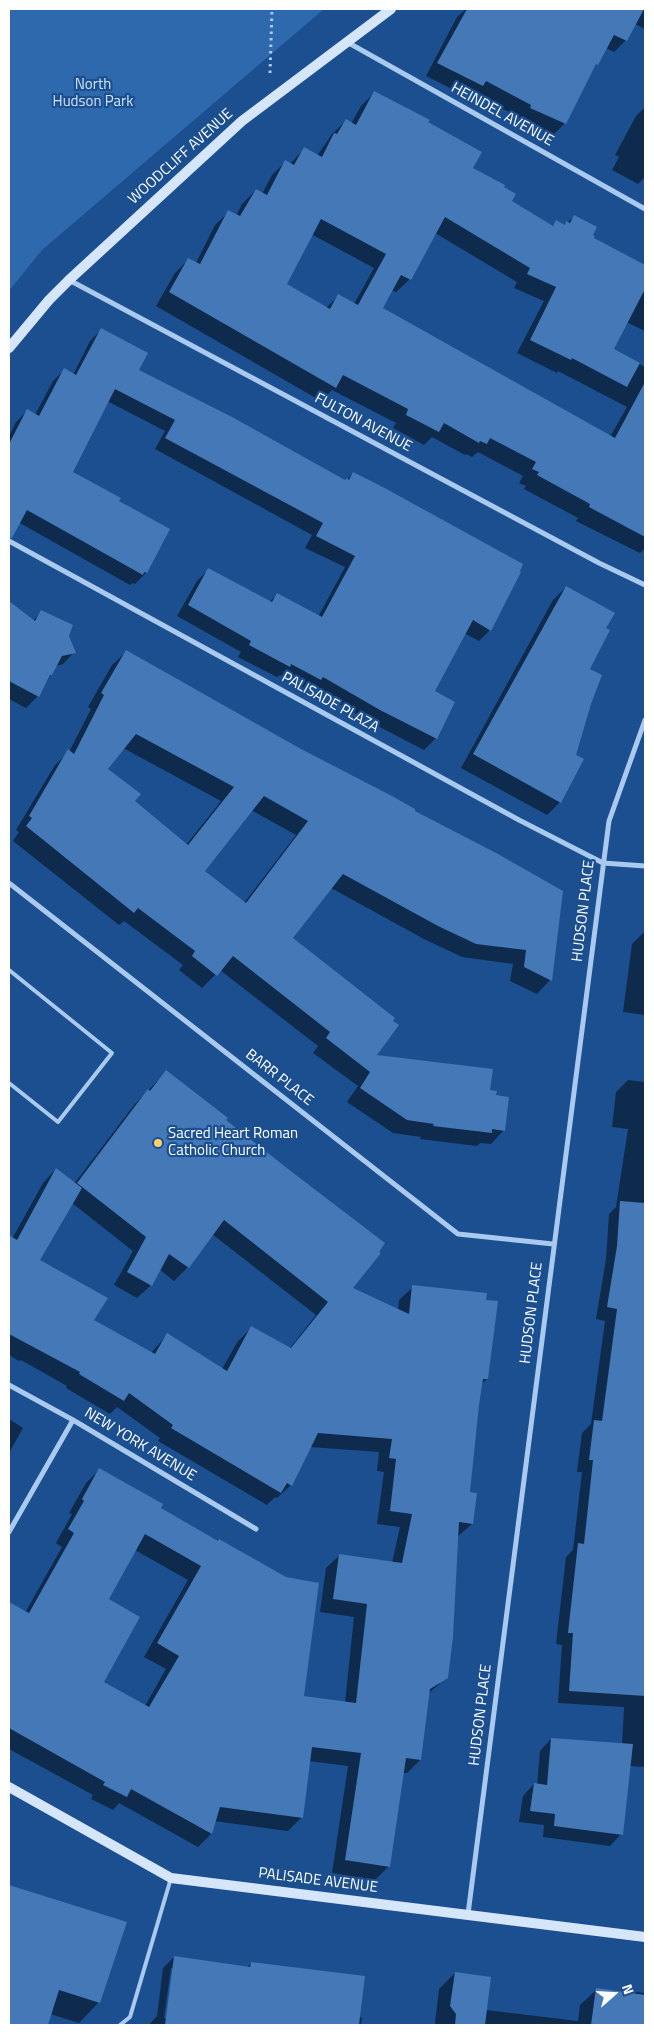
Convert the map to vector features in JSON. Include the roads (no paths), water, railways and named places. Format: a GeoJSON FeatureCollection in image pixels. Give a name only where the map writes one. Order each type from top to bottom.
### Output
{"type":"FeatureCollection","features":[{"type":"Feature","properties":{"kind":"main road","name":"WOODCLIFF AVENUE"},"geometry":{"type":"LineString","coordinates":[[9,348],[49,300],[69,280],[242,121],[390,9]]}},
{"type":"Feature","properties":{"kind":"main road","name":"PALISADE AVENUE"},"geometry":{"type":"LineString","coordinates":[[9,1787],[171,1878],[645,1938]]}},
{"type":"Feature","properties":{"kind":"street","name":"HEINDEL AVENUE"},"geometry":{"type":"LineString","coordinates":[[347,42],[645,209]]}},
{"type":"Feature","properties":{"kind":"street","name":"FULTON AVENUE"},"geometry":{"type":"LineString","coordinates":[[69,280],[599,564],[645,585]]}},
{"type":"Feature","properties":{"kind":"street","name":"PALISADE PLAZA"},"geometry":{"type":"LineString","coordinates":[[9,541],[519,820],[603,863],[645,866]]}},
{"type":"Feature","properties":{"kind":"street","name":"HUDSON PLACE"},"geometry":{"type":"LineString","coordinates":[[468,1915],[609,821],[645,720]]}},
{"type":"Feature","properties":{"kind":"street","name":"BARR PLACE"},"geometry":{"type":"LineString","coordinates":[[9,883],[458,1234],[553,1244]]}},
{"type":"Feature","properties":{"kind":"street","name":"NEW YORK AVENUE"},"geometry":{"type":"LineString","coordinates":[[9,1385],[74,1420],[256,1529]]}},
{"type":"Feature","properties":{"kind":"street"},"geometry":{"type":"LineString","coordinates":[[9,1532],[74,1420]]}},
{"type":"Feature","properties":{"kind":"lane"},"geometry":{"type":"LineString","coordinates":[[9,970],[112,1053],[58,1122],[9,1083]]}},
{"type":"Feature","properties":{"kind":"lane"},"geometry":{"type":"LineString","coordinates":[[120,2025],[130,2017],[171,1878]]}},
{"type":"Feature","properties":{"kind":"place","name":"Sacred Heart Roman Catholic Church"},"geometry":{"type":"Point","coordinates":[158,1143]}},
{"type":"Feature","properties":{"kind":"park label","name":"North Hudson Park"},"geometry":{"type":"Point","coordinates":[93,94]}}]}
